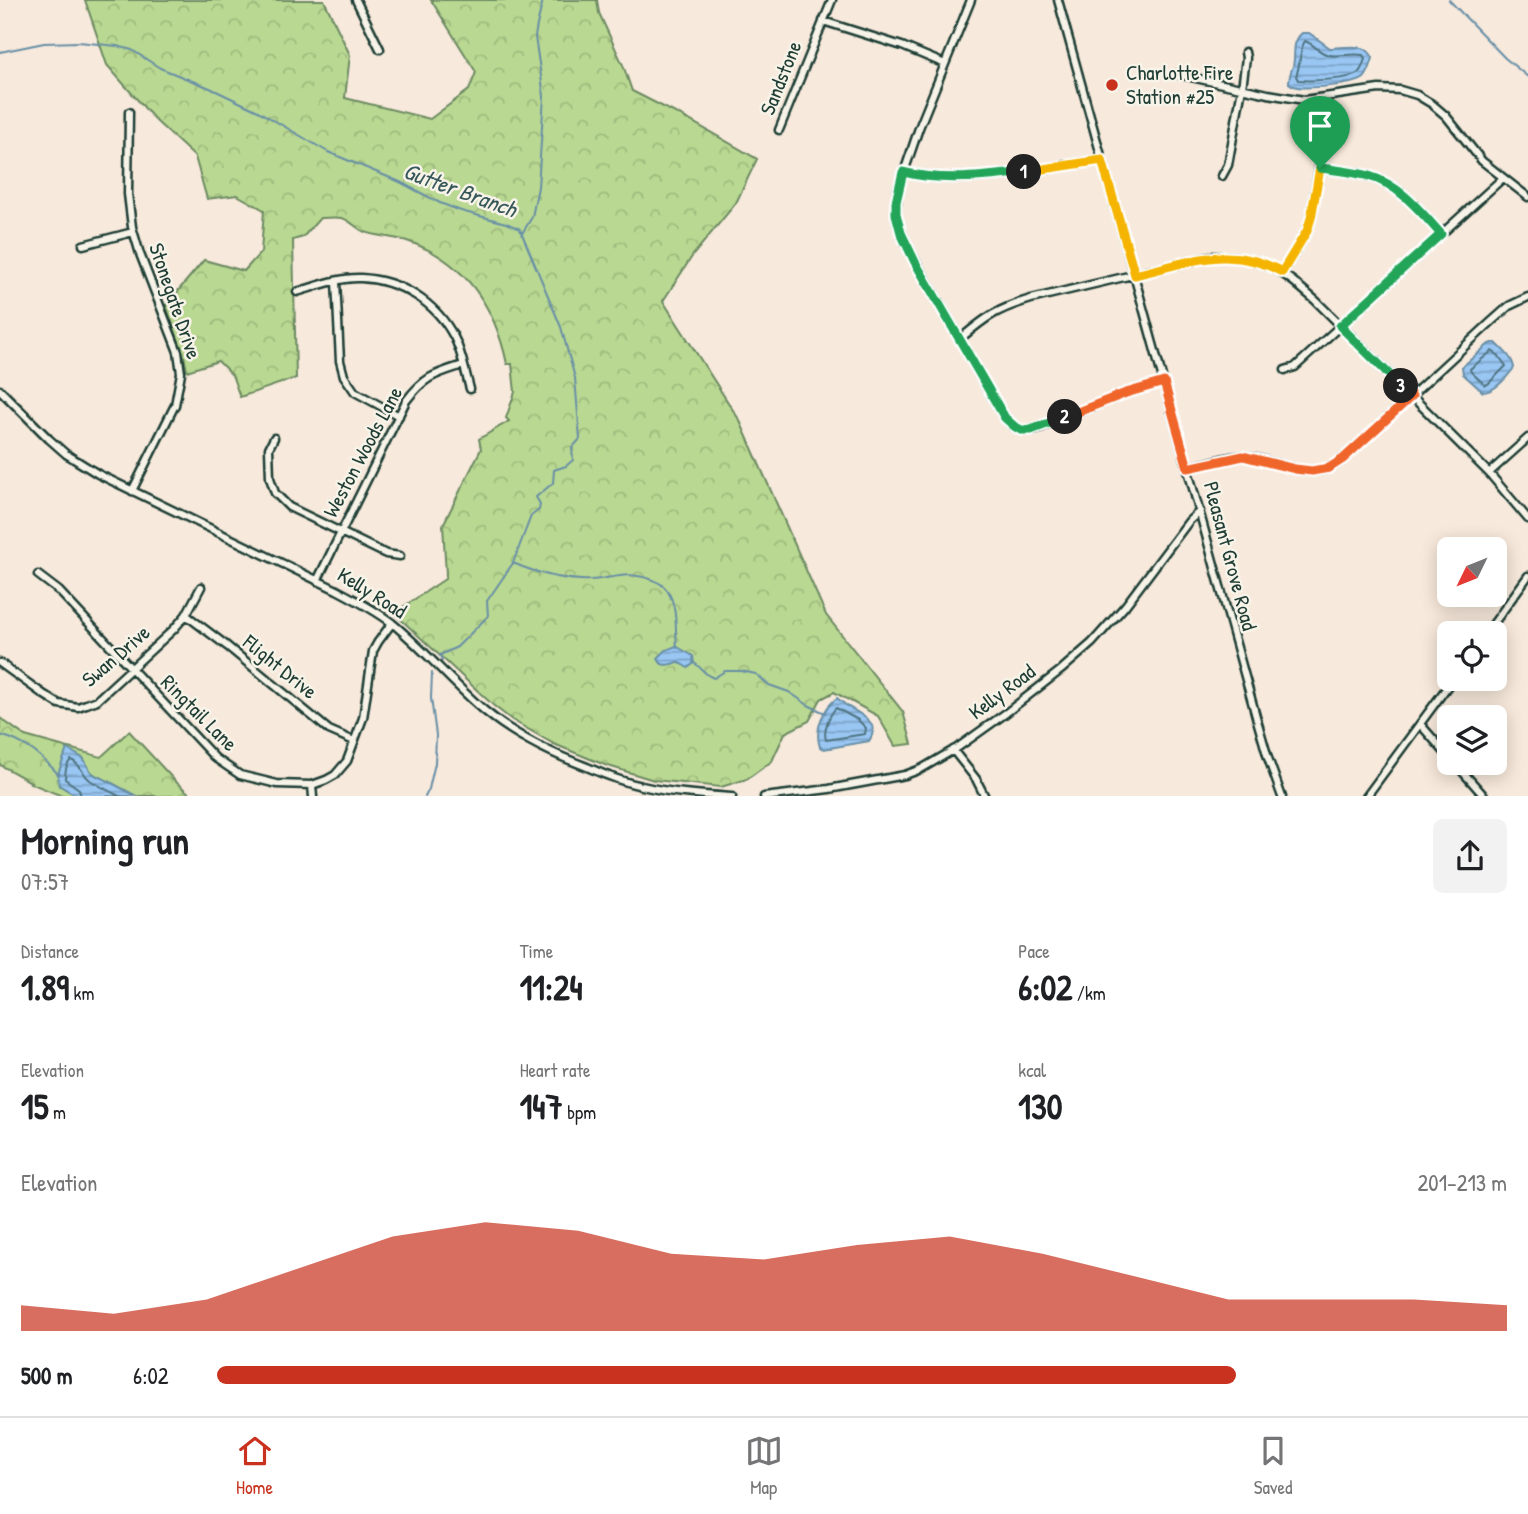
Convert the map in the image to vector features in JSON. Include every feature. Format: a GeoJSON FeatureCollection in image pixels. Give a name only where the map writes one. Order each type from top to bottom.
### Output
{"type":"FeatureCollection","features":[{"type":"Feature","properties":{"kind":"street"},"geometry":{"type":"LineString","coordinates":[[356,0],[380,49]]}},
{"type":"Feature","properties":{"kind":"street","name":"Sandstone"},"geometry":{"type":"LineString","coordinates":[[779,130],[832,0]]}},
{"type":"Feature","properties":{"kind":"street"},"geometry":{"type":"LineString","coordinates":[[971,0],[903,172],[896,202],[901,233],[915,262],[1005,418],[1021,430],[1040,428],[1126,393],[1164,382]]}},
{"type":"Feature","properties":{"kind":"street","name":"Pleasant Grove Road"},"geometry":{"type":"LineString","coordinates":[[1058,0],[1262,736],[1282,796]]}},
{"type":"Feature","properties":{"kind":"street"},"geometry":{"type":"LineString","coordinates":[[823,21],[902,46],[945,64]]}},
{"type":"Feature","properties":{"kind":"street"},"geometry":{"type":"LineString","coordinates":[[1222,176],[1228,165],[1242,88],[1245,52]]}},
{"type":"Feature","properties":{"kind":"street"},"geometry":{"type":"LineString","coordinates":[[1177,74],[1291,99],[1326,98],[1379,89],[1400,90],[1417,95],[1446,116],[1476,155],[1528,197]]}},
{"type":"Feature","properties":{"kind":"street"},"geometry":{"type":"LineString","coordinates":[[1282,272],[1309,224],[1320,168],[1326,98]]}},
{"type":"Feature","properties":{"kind":"street","name":"Stonegate Drive"},"geometry":{"type":"LineString","coordinates":[[129,112],[128,194],[133,232],[176,345],[181,373],[174,405],[132,491]]}},
{"type":"Feature","properties":{"kind":"street"},"geometry":{"type":"LineString","coordinates":[[903,172],[966,177],[1102,160]]}},
{"type":"Feature","properties":{"kind":"street"},"geometry":{"type":"LineString","coordinates":[[1320,168],[1381,180],[1406,197],[1441,234]]}},
{"type":"Feature","properties":{"kind":"street"},"geometry":{"type":"LineString","coordinates":[[1285,370],[1295,367],[1503,178]]}},
{"type":"Feature","properties":{"kind":"street"},"geometry":{"type":"LineString","coordinates":[[83,245],[133,232]]}},
{"type":"Feature","properties":{"kind":"street"},"geometry":{"type":"LineString","coordinates":[[960,339],[990,315],[1012,305],[1059,292],[1213,256],[1256,261],[1282,272],[1315,300],[1489,473],[1528,519]]}},
{"type":"Feature","properties":{"kind":"street"},"geometry":{"type":"LineString","coordinates":[[297,292],[336,281],[360,278],[392,283],[420,297],[441,317],[455,338],[470,389]]}},
{"type":"Feature","properties":{"kind":"street"},"geometry":{"type":"LineString","coordinates":[[336,281],[340,361],[344,376],[355,392],[399,416]]}},
{"type":"Feature","properties":{"kind":"street"},"geometry":{"type":"LineString","coordinates":[[1188,468],[1243,456],[1295,469],[1312,471],[1329,468],[1343,459],[1509,306],[1528,297]]}},
{"type":"Feature","properties":{"kind":"street","name":"Weston Woods Lane"},"geometry":{"type":"LineString","coordinates":[[317,580],[406,401],[418,385],[438,373],[463,365]]}},
{"type":"Feature","properties":{"kind":"street","name":"Kelly Road"},"geometry":{"type":"LineString","coordinates":[[0,390],[49,439],[98,474],[317,580],[392,623],[485,711],[540,747],[602,774],[639,786],[732,796]]}},
{"type":"Feature","properties":{"kind":"street"},"geometry":{"type":"LineString","coordinates":[[274,439],[269,448],[270,478],[275,493],[289,506],[341,533],[386,554],[400,556]]}},
{"type":"Feature","properties":{"kind":"street"},"geometry":{"type":"LineString","coordinates":[[1489,473],[1528,439]]}},
{"type":"Feature","properties":{"kind":"street","name":"Kelly Road"},"geometry":{"type":"LineString","coordinates":[[764,796],[891,779],[921,769],[953,750],[1015,706],[1092,643],[1125,606],[1189,521],[1200,511]]}},
{"type":"Feature","properties":{"kind":"street","name":"Ringtail Lane"},"geometry":{"type":"LineString","coordinates":[[38,575],[59,591],[215,758],[240,775],[276,784],[312,785]]}},
{"type":"Feature","properties":{"kind":"street"},"geometry":{"type":"LineString","coordinates":[[1495,621],[1528,576]]}},
{"type":"Feature","properties":{"kind":"street","name":"Swan Drive"},"geometry":{"type":"LineString","coordinates":[[0,663],[43,695],[60,704],[78,707],[96,700],[131,669],[186,615],[201,587]]}},
{"type":"Feature","properties":{"kind":"street","name":"Flight Drive"},"geometry":{"type":"LineString","coordinates":[[186,615],[329,730],[354,741]]}},
{"type":"Feature","properties":{"kind":"street"},"geometry":{"type":"LineString","coordinates":[[313,796],[312,785],[338,772],[347,761],[365,712],[373,651],[392,623]]}},
{"type":"Feature","properties":{"kind":"street"},"geometry":{"type":"LineString","coordinates":[[1366,796],[1444,691]]}},
{"type":"Feature","properties":{"kind":"street"},"geometry":{"type":"LineString","coordinates":[[1420,724],[1437,743]]}},
{"type":"Feature","properties":{"kind":"street"},"geometry":{"type":"LineString","coordinates":[[953,750],[976,779],[985,796]]}},
{"type":"Feature","properties":{"kind":"street"},"geometry":{"type":"LineString","coordinates":[[1466,775],[1485,796]]}},
{"type":"Feature","properties":{"kind":"green space"},"geometry":{"type":"Polygon","coordinates":[[[85,0],[324,0],[350,55],[345,98],[430,119],[469,90],[476,72],[431,0],[597,0],[599,13],[632,91],[757,159],[736,203],[693,255],[663,301],[740,421],[826,615],[903,712],[912,744],[895,746],[878,716],[834,692],[821,699],[809,721],[785,733],[772,761],[747,779],[721,787],[654,780],[605,765],[554,744],[512,720],[494,706],[394,613],[445,579],[443,525],[481,449],[479,439],[509,421],[506,418],[515,392],[512,364],[507,364],[502,343],[485,305],[461,273],[427,249],[365,232],[342,218],[320,218],[303,237],[293,240],[296,378],[240,397],[232,375],[218,361],[187,371],[166,305],[204,260],[244,271],[261,252],[264,210],[237,195],[207,199],[195,157],[156,121],[107,65],[85,0]]]}},
{"type":"Feature","properties":{"kind":"green space"},"geometry":{"type":"Polygon","coordinates":[[[0,718],[25,736],[101,757],[129,731],[192,796],[136,796],[91,772],[83,758],[59,785],[77,796],[62,796],[30,783],[0,765],[0,718]]]}},
{"type":"Feature","properties":{"kind":"water"},"geometry":{"type":"Polygon","coordinates":[[[1302,33],[1309,33],[1330,48],[1365,49],[1373,58],[1366,76],[1359,81],[1329,86],[1299,87],[1289,83],[1295,44],[1302,33]]]}},
{"type":"Feature","properties":{"kind":"water"},"geometry":{"type":"Polygon","coordinates":[[[1496,343],[1507,354],[1514,368],[1496,387],[1483,392],[1463,374],[1462,367],[1489,344],[1496,343]]]}},
{"type":"Feature","properties":{"kind":"water"},"geometry":{"type":"Polygon","coordinates":[[[676,646],[693,656],[694,663],[688,668],[678,662],[666,665],[659,661],[658,658],[666,650],[676,646]]]}},
{"type":"Feature","properties":{"kind":"water"},"geometry":{"type":"Polygon","coordinates":[[[837,698],[870,722],[873,730],[869,741],[824,749],[820,747],[818,733],[821,720],[837,698]]]}},
{"type":"Feature","properties":{"kind":"water"},"geometry":{"type":"Polygon","coordinates":[[[67,749],[83,758],[91,772],[136,796],[77,796],[59,785],[58,774],[67,749]]]}},
{"type":"Feature","properties":{"kind":"waterway"},"geometry":{"type":"LineString","coordinates":[[523,232],[532,217],[538,187],[544,96],[535,37],[543,0]]}},
{"type":"Feature","properties":{"kind":"waterway"},"geometry":{"type":"LineString","coordinates":[[1449,0],[1505,58],[1528,77]]}},
{"type":"Feature","properties":{"kind":"waterway","name":"Gutter Branch"},"geometry":{"type":"LineString","coordinates":[[0,52],[44,43],[79,42],[132,50],[160,68],[258,111],[328,152],[400,182],[440,203],[520,229],[561,327],[575,378],[580,439],[572,448],[573,460],[554,470],[553,483],[536,497],[540,504],[539,510],[531,516],[513,563],[487,601],[488,616],[457,647],[440,655],[442,661]]}},
{"type":"Feature","properties":{"kind":"waterway"},"geometry":{"type":"LineString","coordinates":[[513,563],[564,578],[591,580],[631,575],[659,583],[667,590],[673,603],[677,648]]}},
{"type":"Feature","properties":{"kind":"waterway"},"geometry":{"type":"LineString","coordinates":[[693,662],[714,678],[725,671],[756,674],[769,685],[789,692],[825,713]]}},
{"type":"Feature","properties":{"kind":"waterway","name":"Gutter Branch"},"geometry":{"type":"LineString","coordinates":[[426,796],[435,763],[432,673]]}},
{"type":"Feature","properties":{"kind":"waterway"},"geometry":{"type":"LineString","coordinates":[[0,735],[32,750],[60,774]]}},
{"type":"Feature","properties":{"kind":"place","name":"Charlotte Fire Station #25"},"geometry":{"type":"Point","coordinates":[1112,85]}},
{"type":"Feature","properties":{"kind":"route"},"geometry":{"type":"LineString","coordinates":[[1102,160],[1135,275],[1213,256],[1256,261],[1282,272],[1307,231],[1320,168],[1381,180],[1406,197],[1441,234],[1340,326],[1412,396],[1343,459],[1329,468],[1312,471],[1243,456],[1188,468],[1164,382],[1126,393],[1040,428],[1021,430],[1009,423],[915,262],[901,233],[896,214],[903,172],[966,177],[1102,160]]}}]}
